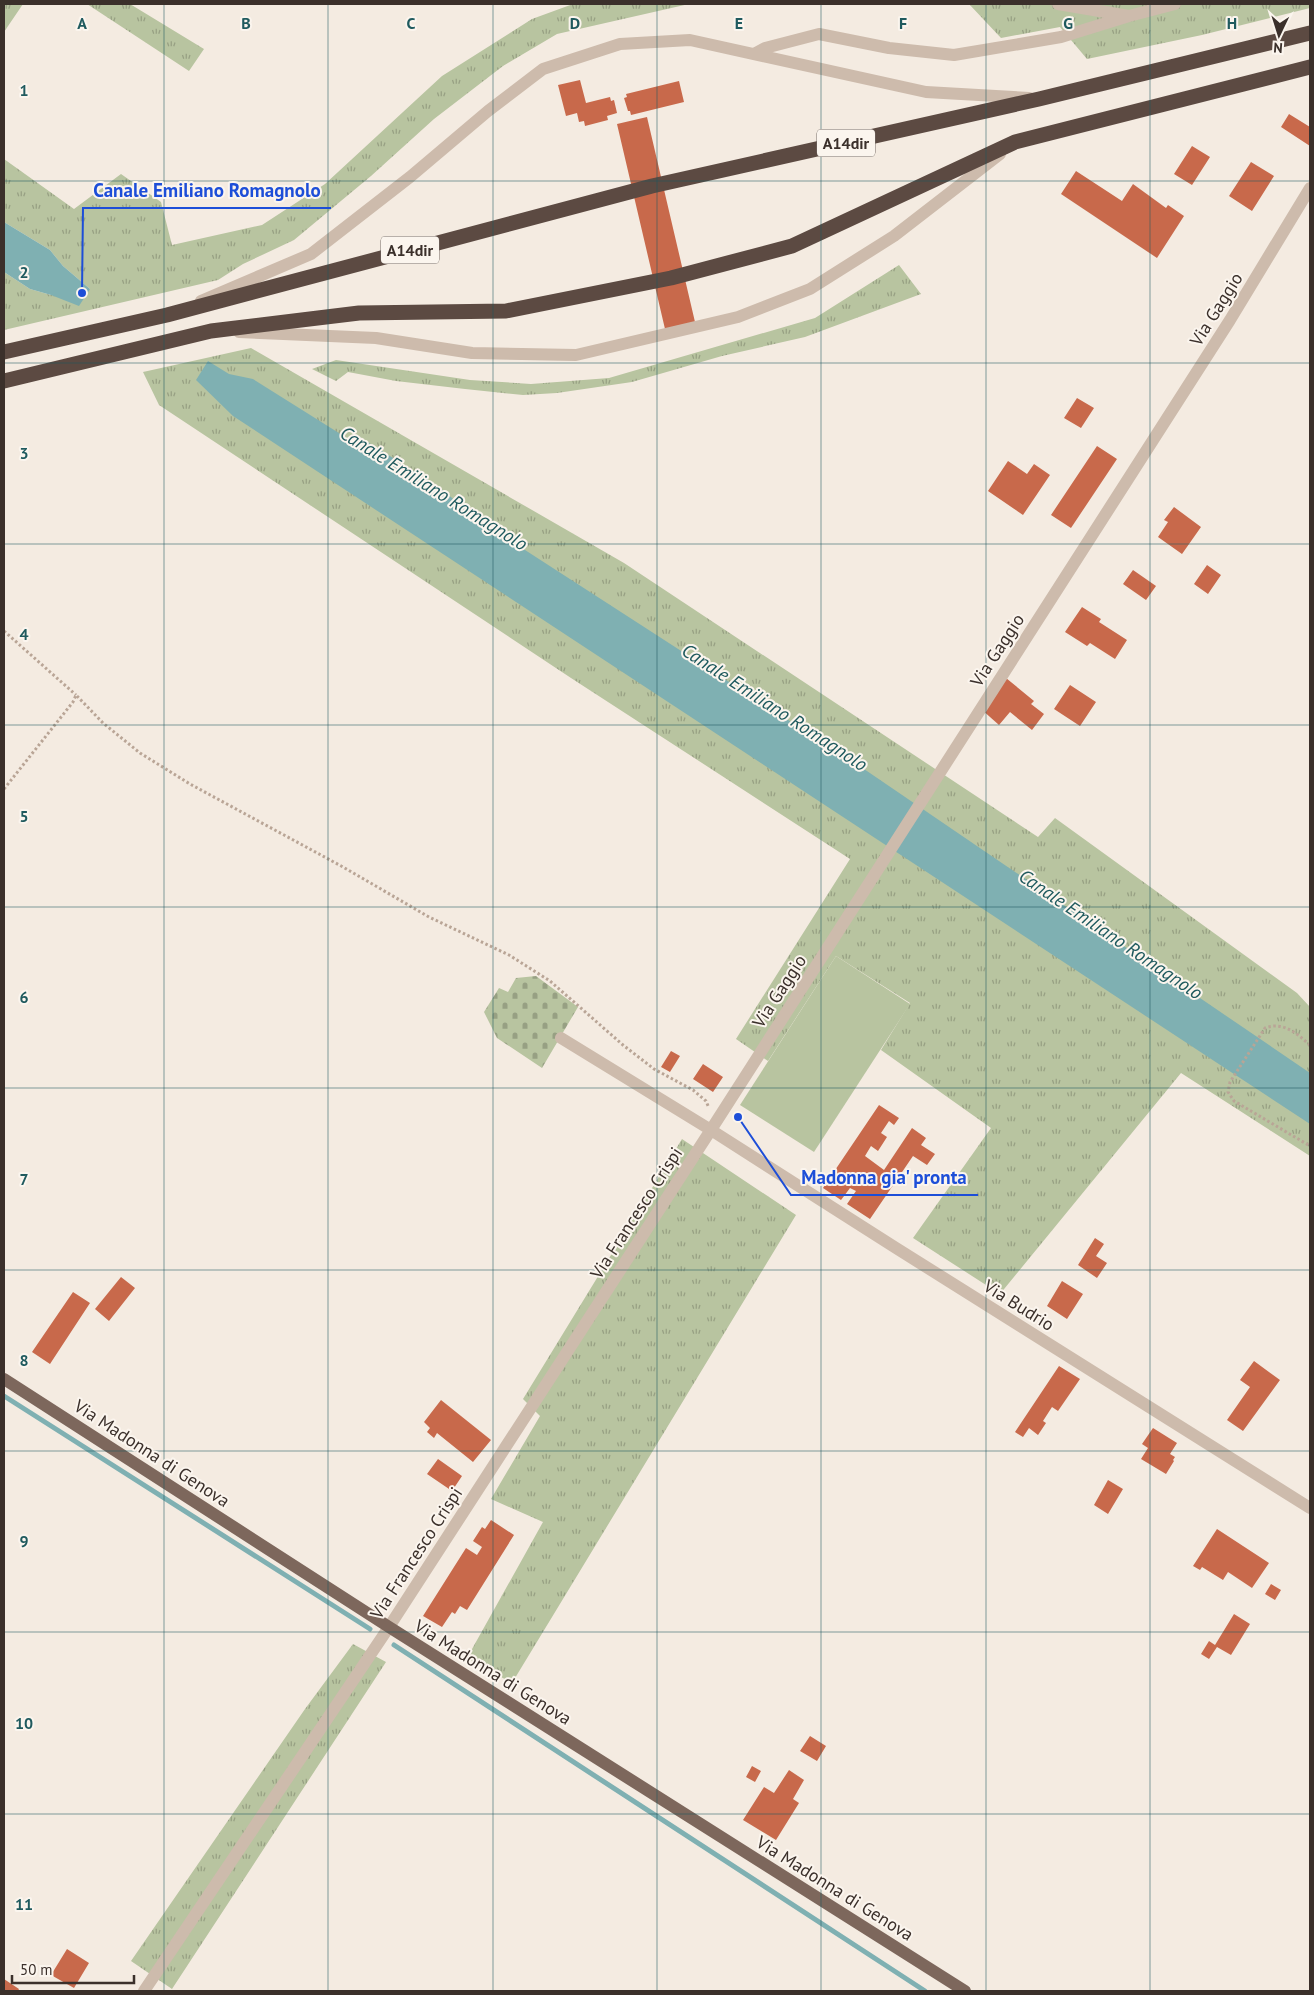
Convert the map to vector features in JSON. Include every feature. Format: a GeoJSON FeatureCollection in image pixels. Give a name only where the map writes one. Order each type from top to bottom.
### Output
{"type":"FeatureCollection","features":[{"type":"Feature","properties":{"kind":"highway","name":"A14dir"},"geometry":{"type":"LineString","coordinates":[[4,352],[167,315],[652,186],[1039,99],[1310,33]]}},
{"type":"Feature","properties":{"kind":"highway"},"geometry":{"type":"LineString","coordinates":[[4,381],[212,331],[359,313],[506,311],[671,278],[792,246],[1015,142],[1310,67]]}},
{"type":"Feature","properties":{"kind":"main road","name":"Via Madonna di Genova"},"geometry":{"type":"LineString","coordinates":[[4,1379],[389,1627],[965,1991]]}},
{"type":"Feature","properties":{"kind":"street"},"geometry":{"type":"LineString","coordinates":[[1058,4],[1128,16]]}},
{"type":"Feature","properties":{"kind":"street"},"geometry":{"type":"LineString","coordinates":[[754,54],[765,48],[819,34],[888,48],[954,55],[1061,37],[1128,16],[1175,4]]}},
{"type":"Feature","properties":{"kind":"street"},"geometry":{"type":"LineString","coordinates":[[167,315],[311,254],[410,177],[488,111],[543,69],[620,44],[690,40],[926,92],[1039,99]]}},
{"type":"Feature","properties":{"kind":"street"},"geometry":{"type":"LineString","coordinates":[[212,331],[376,338],[472,353],[576,355],[738,316],[810,289],[894,236],[1015,142]]}},
{"type":"Feature","properties":{"kind":"street","name":"Via Gaggio"},"geometry":{"type":"LineString","coordinates":[[713,1126],[1230,320],[1310,188]]}},
{"type":"Feature","properties":{"kind":"street","name":"Via Budrio"},"geometry":{"type":"LineString","coordinates":[[561,1038],[713,1126],[888,1243],[1310,1508]]}},
{"type":"Feature","properties":{"kind":"street","name":"Via Francesco Crispi"},"geometry":{"type":"LineString","coordinates":[[144,1991],[389,1627],[713,1126]]}},
{"type":"Feature","properties":{"kind":"path"},"geometry":{"type":"LineString","coordinates":[[4,631],[76,695],[103,723],[140,753],[190,784],[343,867],[429,917],[509,955],[550,981],[623,1045],[654,1069],[693,1090],[706,1102],[713,1126]]}},
{"type":"Feature","properties":{"kind":"path"},"geometry":{"type":"LineString","coordinates":[[4,789],[73,702],[76,695]]}},
{"type":"Feature","properties":{"kind":"path"},"geometry":{"type":"LineString","coordinates":[[1310,1045],[1292,1030],[1274,1024],[1265,1028],[1230,1082],[1228,1092],[1234,1101],[1310,1146]]}},
{"type":"Feature","properties":{"kind":"green space"},"geometry":{"type":"Polygon","coordinates":[[[4,4],[23,4],[4,32],[4,4]]]}},
{"type":"Feature","properties":{"kind":"green space"},"geometry":{"type":"Polygon","coordinates":[[[87,4],[130,4],[204,49],[189,71],[87,4]]]}},
{"type":"Feature","properties":{"kind":"green space"},"geometry":{"type":"Polygon","coordinates":[[[573,4],[689,4],[557,34],[503,66],[434,119],[371,176],[294,240],[243,264],[218,280],[4,330],[4,272],[30,289],[51,295],[90,289],[63,266],[50,250],[4,222],[4,159],[74,209],[121,174],[161,202],[172,245],[262,225],[325,184],[442,76],[532,19],[573,4]]]}},
{"type":"Feature","properties":{"kind":"green space"},"geometry":{"type":"Polygon","coordinates":[[[969,4],[1310,4],[1310,8],[1202,35],[1087,59],[1060,27],[1001,38],[969,4]]]}},
{"type":"Feature","properties":{"kind":"green space"},"geometry":{"type":"Polygon","coordinates":[[[899,265],[921,294],[805,337],[722,356],[632,382],[557,393],[523,395],[396,381],[348,372],[336,381],[312,369],[336,360],[470,380],[531,384],[609,378],[815,318],[899,265]]]}},
{"type":"Feature","properties":{"kind":"green space"},"geometry":{"type":"Polygon","coordinates":[[[251,348],[624,563],[1038,837],[1055,818],[1297,993],[1310,1007],[1310,1156],[1181,1073],[1000,1294],[913,1238],[991,1128],[881,1050],[910,1003],[836,956],[768,1061],[736,1039],[850,859],[571,678],[159,405],[143,372],[251,348]]]}},
{"type":"Feature","properties":{"kind":"green space"},"geometry":{"type":"Polygon","coordinates":[[[836,956],[910,1004],[814,1152],[740,1105],[836,956]]]}},
{"type":"Feature","properties":{"kind":"green space"},"geometry":{"type":"Polygon","coordinates":[[[536,976],[578,1007],[542,1068],[497,1038],[484,1012],[499,988],[508,992],[516,978],[536,976]]]}},
{"type":"Feature","properties":{"kind":"green space"},"geometry":{"type":"Polygon","coordinates":[[[682,1139],[796,1215],[512,1683],[467,1658],[543,1522],[491,1499],[540,1416],[523,1399],[682,1139]]]}},
{"type":"Feature","properties":{"kind":"green space"},"geometry":{"type":"Polygon","coordinates":[[[353,1644],[386,1662],[172,1989],[131,1961],[305,1709],[353,1644]]]}},
{"type":"Feature","properties":{"kind":"water"},"geometry":{"type":"Polygon","coordinates":[[[4,222],[50,250],[63,266],[90,289],[79,306],[30,289],[4,272],[4,222]]]}},
{"type":"Feature","properties":{"kind":"water"},"geometry":{"type":"Polygon","coordinates":[[[208,361],[229,374],[253,379],[350,440],[355,434],[439,487],[477,519],[864,769],[1310,1073],[1310,1124],[233,416],[196,380],[208,361]]]}},
{"type":"Feature","properties":{"kind":"building"},"geometry":{"type":"Polygon","coordinates":[[[580,80],[586,103],[610,97],[611,101],[614,100],[617,113],[607,116],[608,120],[585,126],[584,121],[579,122],[577,113],[566,116],[558,85],[580,80]]]}},
{"type":"Feature","properties":{"kind":"building"},"geometry":{"type":"Polygon","coordinates":[[[679,81],[684,102],[631,115],[630,111],[628,111],[624,98],[627,97],[626,94],[679,81]]]}},
{"type":"Feature","properties":{"kind":"building"},"geometry":{"type":"Polygon","coordinates":[[[1289,114],[1310,127],[1310,146],[1281,127],[1289,114]]]}},
{"type":"Feature","properties":{"kind":"building"},"geometry":{"type":"Polygon","coordinates":[[[647,117],[695,322],[665,329],[617,124],[647,117]]]}},
{"type":"Feature","properties":{"kind":"building"},"geometry":{"type":"Polygon","coordinates":[[[1192,146],[1210,157],[1192,185],[1174,174],[1192,146]]]}},
{"type":"Feature","properties":{"kind":"building"},"geometry":{"type":"Polygon","coordinates":[[[1251,162],[1274,176],[1252,211],[1229,196],[1251,162]]]}},
{"type":"Feature","properties":{"kind":"building"},"geometry":{"type":"Polygon","coordinates":[[[1076,171],[1122,201],[1133,184],[1166,208],[1168,205],[1184,216],[1157,258],[1061,194],[1076,171]]]}},
{"type":"Feature","properties":{"kind":"building"},"geometry":{"type":"Polygon","coordinates":[[[1077,398],[1094,408],[1081,428],[1064,418],[1077,398]]]}},
{"type":"Feature","properties":{"kind":"building"},"geometry":{"type":"Polygon","coordinates":[[[1097,446],[1117,459],[1071,528],[1051,515],[1097,446]]]}},
{"type":"Feature","properties":{"kind":"building"},"geometry":{"type":"Polygon","coordinates":[[[1008,461],[1027,474],[1034,464],[1050,475],[1023,515],[988,491],[1008,461]]]}},
{"type":"Feature","properties":{"kind":"building"},"geometry":{"type":"Polygon","coordinates":[[[1174,507],[1201,527],[1182,554],[1158,537],[1168,522],[1164,520],[1174,507]]]}},
{"type":"Feature","properties":{"kind":"building"},"geometry":{"type":"Polygon","coordinates":[[[1207,565],[1221,575],[1208,594],[1194,584],[1207,565]]]}},
{"type":"Feature","properties":{"kind":"building"},"geometry":{"type":"Polygon","coordinates":[[[1133,570],[1156,586],[1146,600],[1123,584],[1133,570]]]}},
{"type":"Feature","properties":{"kind":"building"},"geometry":{"type":"Polygon","coordinates":[[[1082,607],[1101,619],[1099,622],[1127,640],[1115,659],[1090,643],[1087,646],[1065,632],[1082,607]]]}},
{"type":"Feature","properties":{"kind":"building"},"geometry":{"type":"Polygon","coordinates":[[[1006,678],[1034,701],[1031,704],[1044,714],[1032,730],[1010,712],[999,725],[981,709],[1006,678]]]}},
{"type":"Feature","properties":{"kind":"building"},"geometry":{"type":"Polygon","coordinates":[[[1070,685],[1096,702],[1080,726],[1054,709],[1070,685]]]}},
{"type":"Feature","properties":{"kind":"building"},"geometry":{"type":"Polygon","coordinates":[[[671,1051],[680,1056],[670,1072],[661,1067],[671,1051]]]}},
{"type":"Feature","properties":{"kind":"building"},"geometry":{"type":"Polygon","coordinates":[[[703,1064],[723,1077],[713,1092],[693,1079],[703,1064]]]}},
{"type":"Feature","properties":{"kind":"building"},"geometry":{"type":"Polygon","coordinates":[[[879,1105],[899,1118],[894,1125],[889,1121],[881,1133],[887,1137],[878,1151],[871,1146],[865,1156],[884,1170],[912,1128],[926,1138],[921,1145],[935,1154],[927,1165],[913,1156],[870,1219],[847,1204],[856,1191],[850,1188],[841,1200],[823,1188],[879,1105]]]}},
{"type":"Feature","properties":{"kind":"building"},"geometry":{"type":"Polygon","coordinates":[[[1095,1238],[1104,1244],[1096,1256],[1107,1263],[1097,1278],[1078,1265],[1095,1238]]]}},
{"type":"Feature","properties":{"kind":"building"},"geometry":{"type":"Polygon","coordinates":[[[121,1277],[135,1288],[109,1321],[95,1309],[121,1277]]]}},
{"type":"Feature","properties":{"kind":"building"},"geometry":{"type":"Polygon","coordinates":[[[1062,1281],[1083,1294],[1067,1319],[1047,1306],[1062,1281]]]}},
{"type":"Feature","properties":{"kind":"building"},"geometry":{"type":"Polygon","coordinates":[[[73,1292],[90,1303],[50,1364],[32,1352],[73,1292]]]}},
{"type":"Feature","properties":{"kind":"building"},"geometry":{"type":"Polygon","coordinates":[[[1254,1361],[1280,1380],[1243,1431],[1227,1420],[1250,1387],[1240,1380],[1254,1361]]]}},
{"type":"Feature","properties":{"kind":"building"},"geometry":{"type":"Polygon","coordinates":[[[1059,1366],[1080,1379],[1058,1411],[1052,1407],[1043,1421],[1046,1423],[1038,1435],[1029,1428],[1023,1437],[1015,1432],[1059,1366]]]}},
{"type":"Feature","properties":{"kind":"building"},"geometry":{"type":"Polygon","coordinates":[[[441,1400],[491,1440],[473,1462],[437,1433],[434,1438],[427,1432],[430,1428],[424,1422],[441,1400]]]}},
{"type":"Feature","properties":{"kind":"building"},"geometry":{"type":"Polygon","coordinates":[[[1153,1428],[1177,1443],[1170,1454],[1175,1457],[1174,1461],[1166,1474],[1141,1459],[1148,1448],[1142,1444],[1153,1428]]]}},
{"type":"Feature","properties":{"kind":"building"},"geometry":{"type":"Polygon","coordinates":[[[438,1459],[462,1476],[452,1491],[427,1474],[438,1459]]]}},
{"type":"Feature","properties":{"kind":"building"},"geometry":{"type":"Polygon","coordinates":[[[1108,1480],[1123,1489],[1108,1514],[1094,1505],[1108,1480]]]}},
{"type":"Feature","properties":{"kind":"building"},"geometry":{"type":"Polygon","coordinates":[[[491,1520],[514,1535],[467,1610],[460,1606],[455,1614],[452,1612],[442,1627],[423,1616],[466,1548],[477,1555],[482,1547],[473,1541],[482,1527],[485,1529],[491,1520]]]}},
{"type":"Feature","properties":{"kind":"building"},"geometry":{"type":"Polygon","coordinates":[[[1217,1529],[1269,1563],[1252,1588],[1228,1572],[1223,1580],[1202,1567],[1200,1570],[1193,1566],[1217,1529]]]}},
{"type":"Feature","properties":{"kind":"building"},"geometry":{"type":"Polygon","coordinates":[[[1271,1584],[1281,1590],[1275,1600],[1265,1594],[1271,1584]]]}},
{"type":"Feature","properties":{"kind":"building"},"geometry":{"type":"Polygon","coordinates":[[[1234,1614],[1250,1624],[1231,1655],[1217,1647],[1209,1659],[1201,1654],[1209,1641],[1215,1645],[1234,1614]]]}},
{"type":"Feature","properties":{"kind":"building"},"geometry":{"type":"Polygon","coordinates":[[[810,1736],[826,1746],[817,1761],[800,1751],[810,1736]]]}},
{"type":"Feature","properties":{"kind":"building"},"geometry":{"type":"Polygon","coordinates":[[[752,1766],[761,1771],[755,1782],[746,1777],[752,1766]]]}},
{"type":"Feature","properties":{"kind":"building"},"geometry":{"type":"Polygon","coordinates":[[[789,1770],[804,1780],[793,1799],[799,1803],[776,1840],[743,1820],[764,1787],[774,1793],[789,1770]]]}},
{"type":"Feature","properties":{"kind":"building"},"geometry":{"type":"Polygon","coordinates":[[[67,1949],[89,1963],[74,1988],[51,1975],[67,1949]]]}},
{"type":"Feature","properties":{"kind":"building"},"geometry":{"type":"Polygon","coordinates":[[[4,1979],[19,1989],[18,1991],[4,1991],[4,1979]]]}},
{"type":"Feature","properties":{"kind":"waterway"},"geometry":{"type":"LineString","coordinates":[[4,1396],[370,1629]]}},
{"type":"Feature","properties":{"kind":"waterway"},"geometry":{"type":"LineString","coordinates":[[394,1645],[925,1991]]}},
{"type":"Feature","properties":{"kind":"place","name":"Canale Emiliano Romagnolo"},"geometry":{"type":"Point","coordinates":[82,293]}},
{"type":"Feature","properties":{"kind":"place","name":"Madonna gia' pronta"},"geometry":{"type":"Point","coordinates":[738,1117]}}]}
